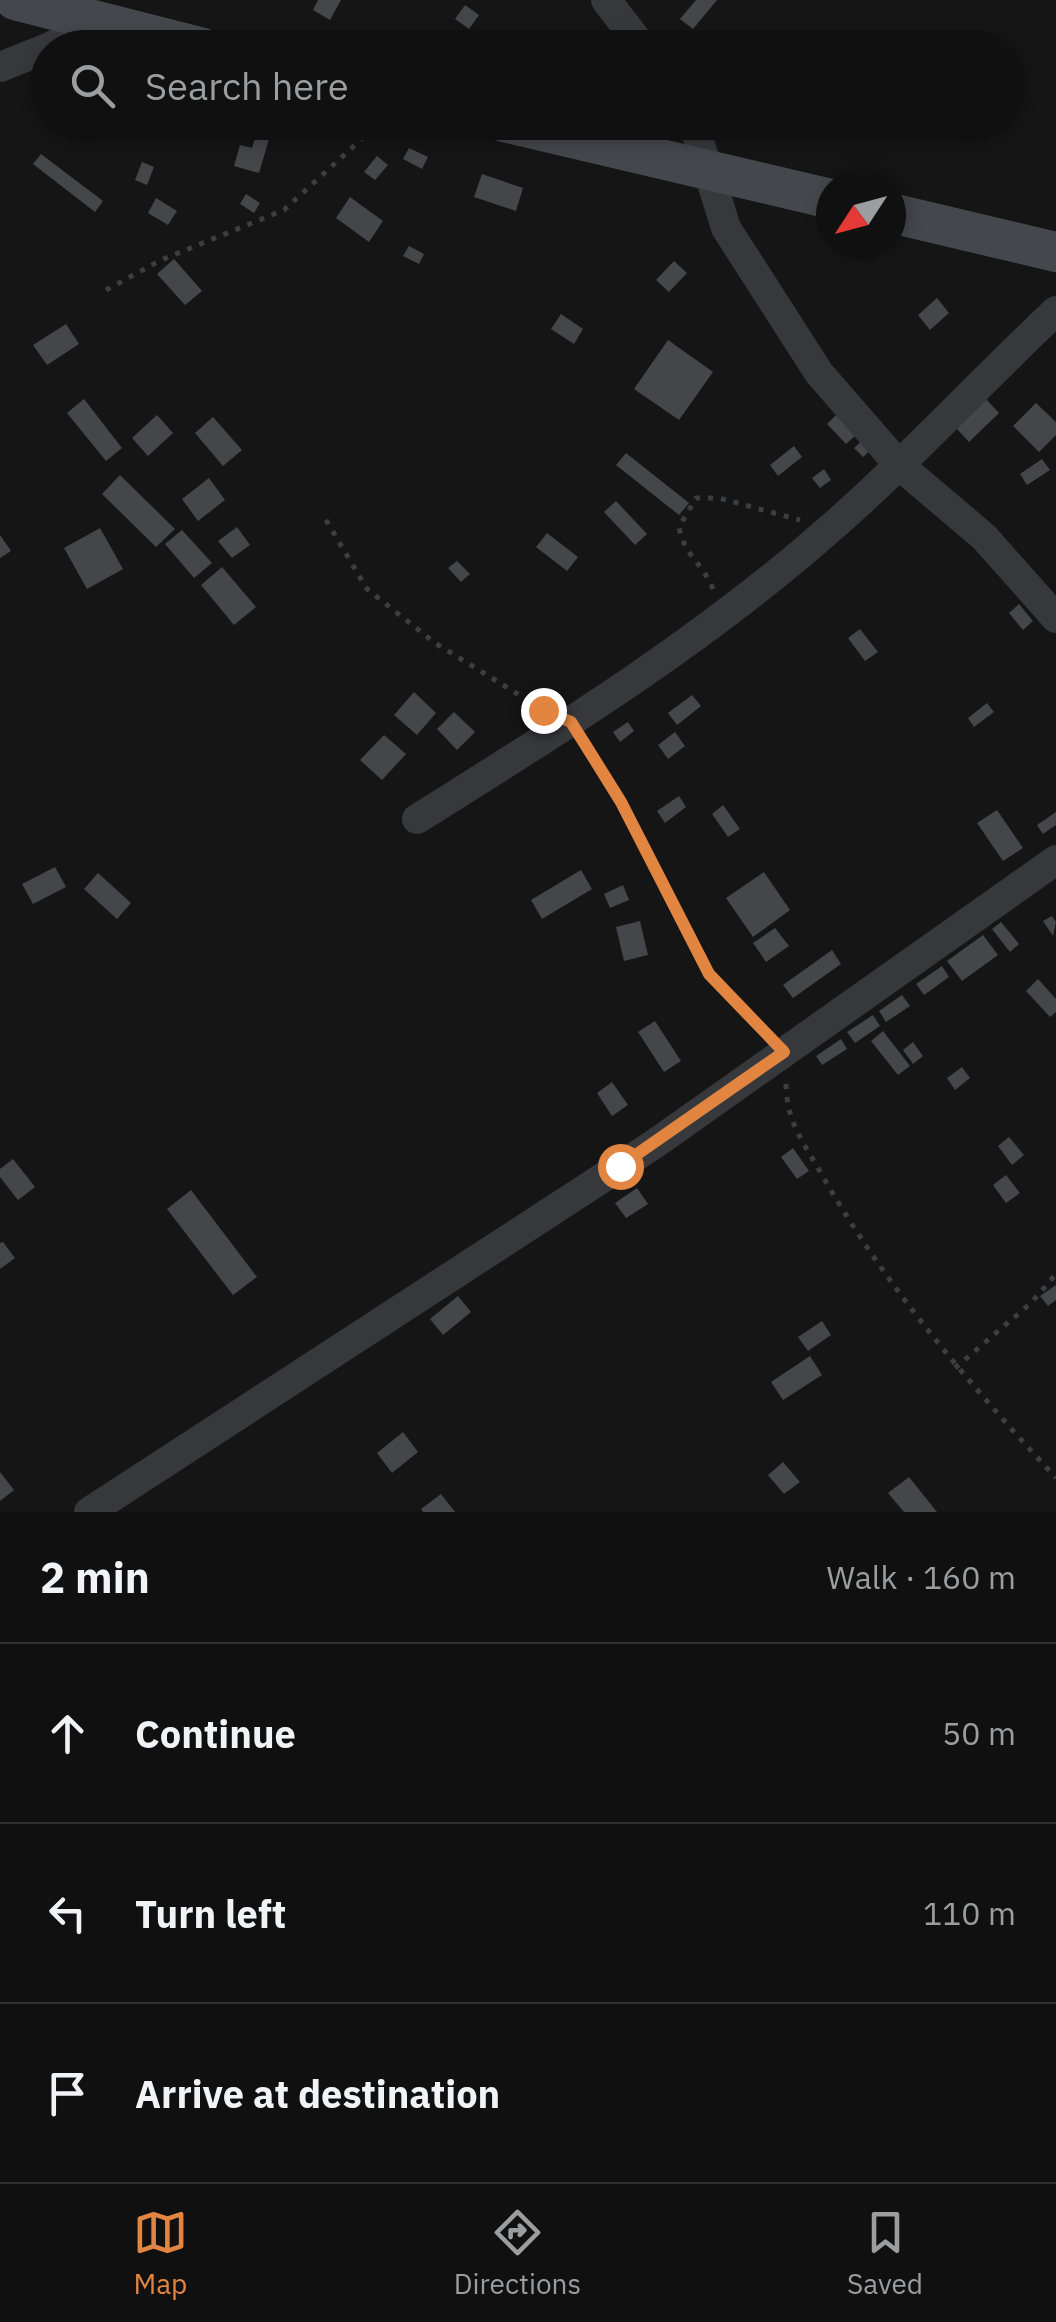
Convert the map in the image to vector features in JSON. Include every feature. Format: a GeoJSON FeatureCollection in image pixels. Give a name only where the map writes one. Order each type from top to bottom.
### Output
{"type":"FeatureCollection","features":[{"type":"Feature","properties":{"kind":"main road"},"geometry":{"type":"LineString","coordinates":[[15,0],[96,13],[147,30]]}},
{"type":"Feature","properties":{"kind":"main road"},"geometry":{"type":"LineString","coordinates":[[579,140],[816,196]]}},
{"type":"Feature","properties":{"kind":"main road"},"geometry":{"type":"LineString","coordinates":[[906,217],[1056,252]]}},
{"type":"Feature","properties":{"kind":"street"},"geometry":{"type":"LineString","coordinates":[[606,0],[629,30]]}},
{"type":"Feature","properties":{"kind":"street"},"geometry":{"type":"LineString","coordinates":[[73,30],[96,13]]}},
{"type":"Feature","properties":{"kind":"street"},"geometry":{"type":"LineString","coordinates":[[0,67],[30,55]]}},
{"type":"Feature","properties":{"kind":"street"},"geometry":{"type":"LineString","coordinates":[[699,140],[726,228],[809,357],[899,465],[984,537],[1056,618]]}},
{"type":"Feature","properties":{"kind":"street"},"geometry":{"type":"LineString","coordinates":[[417,819],[571,722],[716,622],[831,528],[1056,311]]}},
{"type":"Feature","properties":{"kind":"street"},"geometry":{"type":"LineString","coordinates":[[88,1512],[653,1144],[1056,860]]}},
{"type":"Feature","properties":{"kind":"path"},"geometry":{"type":"LineString","coordinates":[[106,290],[161,260],[284,210],[360,140]]}},
{"type":"Feature","properties":{"kind":"path"},"geometry":{"type":"LineString","coordinates":[[716,622],[713,588],[705,570],[683,548],[679,527],[696,498],[719,498],[831,528]]}},
{"type":"Feature","properties":{"kind":"path"},"geometry":{"type":"LineString","coordinates":[[326,520],[367,589],[435,643],[543,710],[571,722],[621,802],[709,974],[784,1052],[786,1112],[856,1234],[955,1368],[1056,1478]]}},
{"type":"Feature","properties":{"kind":"path"},"geometry":{"type":"LineString","coordinates":[[955,1368],[1031,1302],[1056,1274]]}},
{"type":"Feature","properties":{"kind":"building"},"geometry":{"type":"Polygon","coordinates":[[[318,0],[341,0],[330,20],[313,10],[318,0]]]}},
{"type":"Feature","properties":{"kind":"building"},"geometry":{"type":"Polygon","coordinates":[[[696,0],[717,0],[693,29],[680,19],[696,0]]]}},
{"type":"Feature","properties":{"kind":"building"},"geometry":{"type":"Polygon","coordinates":[[[465,5],[479,15],[469,29],[455,19],[465,5]]]}},
{"type":"Feature","properties":{"kind":"building"},"geometry":{"type":"Polygon","coordinates":[[[254,140],[269,140],[259,173],[234,166],[240,145],[252,148],[254,140]]]}},
{"type":"Feature","properties":{"kind":"building"},"geometry":{"type":"Polygon","coordinates":[[[409,148],[428,157],[422,169],[403,159],[409,148]]]}},
{"type":"Feature","properties":{"kind":"building"},"geometry":{"type":"Polygon","coordinates":[[[41,154],[103,201],[95,212],[33,164],[41,154]]]}},
{"type":"Feature","properties":{"kind":"building"},"geometry":{"type":"Polygon","coordinates":[[[377,156],[388,165],[375,180],[364,172],[377,156]]]}},
{"type":"Feature","properties":{"kind":"building"},"geometry":{"type":"Polygon","coordinates":[[[142,162],[154,167],[147,185],[135,180],[142,162]]]}},
{"type":"Feature","properties":{"kind":"building"},"geometry":{"type":"Polygon","coordinates":[[[482,174],[523,188],[516,211],[474,197],[482,174]]]}},
{"type":"Feature","properties":{"kind":"building"},"geometry":{"type":"Polygon","coordinates":[[[246,194],[260,203],[254,213],[240,204],[246,194]]]}},
{"type":"Feature","properties":{"kind":"building"},"geometry":{"type":"Polygon","coordinates":[[[350,197],[383,221],[369,242],[336,218],[350,197]]]}},
{"type":"Feature","properties":{"kind":"building"},"geometry":{"type":"Polygon","coordinates":[[[156,198],[177,211],[168,225],[148,213],[156,198]]]}},
{"type":"Feature","properties":{"kind":"building"},"geometry":{"type":"Polygon","coordinates":[[[409,246],[424,254],[419,264],[403,256],[409,246]]]}},
{"type":"Feature","properties":{"kind":"building"},"geometry":{"type":"Polygon","coordinates":[[[174,259],[202,291],[185,305],[157,274],[174,259]]]}},
{"type":"Feature","properties":{"kind":"building"},"geometry":{"type":"Polygon","coordinates":[[[674,261],[687,273],[669,292],[656,280],[674,261]]]}},
{"type":"Feature","properties":{"kind":"building"},"geometry":{"type":"Polygon","coordinates":[[[937,298],[949,313],[930,330],[918,315],[937,298]]]}},
{"type":"Feature","properties":{"kind":"building"},"geometry":{"type":"Polygon","coordinates":[[[561,314],[583,329],[574,344],[551,329],[561,314]]]}},
{"type":"Feature","properties":{"kind":"building"},"geometry":{"type":"Polygon","coordinates":[[[66,324],[79,344],[47,365],[33,345],[66,324]]]}},
{"type":"Feature","properties":{"kind":"building"},"geometry":{"type":"Polygon","coordinates":[[[668,340],[713,372],[679,420],[634,389],[668,340]]]}},
{"type":"Feature","properties":{"kind":"building"},"geometry":{"type":"Polygon","coordinates":[[[84,399],[122,448],[106,461],[67,413],[84,399]]]}},
{"type":"Feature","properties":{"kind":"building"},"geometry":{"type":"Polygon","coordinates":[[[986,399],[999,413],[969,442],[956,428],[986,399]]]}},
{"type":"Feature","properties":{"kind":"building"},"geometry":{"type":"Polygon","coordinates":[[[1036,403],[1056,422],[1056,435],[1039,452],[1013,426],[1036,403]]]}},
{"type":"Feature","properties":{"kind":"building"},"geometry":{"type":"Polygon","coordinates":[[[837,414],[856,435],[846,444],[827,424],[837,414]]]}},
{"type":"Feature","properties":{"kind":"building"},"geometry":{"type":"Polygon","coordinates":[[[157,415],[173,433],[148,456],[132,438],[157,415]]]}},
{"type":"Feature","properties":{"kind":"building"},"geometry":{"type":"Polygon","coordinates":[[[213,417],[242,450],[223,466],[195,433],[213,417]]]}},
{"type":"Feature","properties":{"kind":"building"},"geometry":{"type":"Polygon","coordinates":[[[864,439],[873,448],[863,457],[854,448],[864,439]]]}},
{"type":"Feature","properties":{"kind":"building"},"geometry":{"type":"Polygon","coordinates":[[[794,446],[802,457],[778,476],[770,465],[794,446]]]}},
{"type":"Feature","properties":{"kind":"building"},"geometry":{"type":"Polygon","coordinates":[[[626,453],[689,503],[679,515],[616,465],[626,453]]]}},
{"type":"Feature","properties":{"kind":"building"},"geometry":{"type":"Polygon","coordinates":[[[1042,459],[1050,470],[1027,485],[1020,474],[1042,459]]]}},
{"type":"Feature","properties":{"kind":"building"},"geometry":{"type":"Polygon","coordinates":[[[824,469],[831,480],[820,488],[812,478],[824,469]]]}},
{"type":"Feature","properties":{"kind":"building"},"geometry":{"type":"Polygon","coordinates":[[[120,475],[175,529],[156,547],[102,494],[120,475]]]}},
{"type":"Feature","properties":{"kind":"building"},"geometry":{"type":"Polygon","coordinates":[[[209,478],[225,500],[198,521],[182,499],[209,478]]]}},
{"type":"Feature","properties":{"kind":"building"},"geometry":{"type":"Polygon","coordinates":[[[616,501],[647,534],[635,545],[604,512],[616,501]]]}},
{"type":"Feature","properties":{"kind":"building"},"geometry":{"type":"Polygon","coordinates":[[[237,527],[250,545],[232,558],[218,541],[237,527]]]}},
{"type":"Feature","properties":{"kind":"building"},"geometry":{"type":"Polygon","coordinates":[[[100,528],[123,569],[87,589],[64,548],[100,528]]]}},
{"type":"Feature","properties":{"kind":"building"},"geometry":{"type":"Polygon","coordinates":[[[182,530],[212,563],[194,578],[165,544],[182,530]]]}},
{"type":"Feature","properties":{"kind":"building"},"geometry":{"type":"Polygon","coordinates":[[[547,533],[578,557],[567,571],[536,547],[547,533]]]}},
{"type":"Feature","properties":{"kind":"building"},"geometry":{"type":"Polygon","coordinates":[[[0,535],[11,551],[0,558],[0,535]]]}},
{"type":"Feature","properties":{"kind":"building"},"geometry":{"type":"Polygon","coordinates":[[[457,561],[470,574],[461,582],[448,568],[457,561]]]}},
{"type":"Feature","properties":{"kind":"building"},"geometry":{"type":"Polygon","coordinates":[[[222,567],[256,607],[234,625],[201,585],[222,567]]]}},
{"type":"Feature","properties":{"kind":"building"},"geometry":{"type":"Polygon","coordinates":[[[1019,604],[1033,621],[1023,630],[1009,613],[1019,604]]]}},
{"type":"Feature","properties":{"kind":"building"},"geometry":{"type":"Polygon","coordinates":[[[860,629],[878,652],[865,661],[848,638],[860,629]]]}},
{"type":"Feature","properties":{"kind":"building"},"geometry":{"type":"Polygon","coordinates":[[[414,692],[436,713],[417,735],[394,715],[414,692]]]}},
{"type":"Feature","properties":{"kind":"building"},"geometry":{"type":"Polygon","coordinates":[[[692,695],[701,706],[677,725],[668,713],[692,695]]]}},
{"type":"Feature","properties":{"kind":"building"},"geometry":{"type":"Polygon","coordinates":[[[987,703],[994,712],[974,727],[968,718],[987,703]]]}},
{"type":"Feature","properties":{"kind":"building"},"geometry":{"type":"Polygon","coordinates":[[[454,712],[475,732],[457,750],[437,729],[454,712]]]}},
{"type":"Feature","properties":{"kind":"building"},"geometry":{"type":"Polygon","coordinates":[[[628,722],[634,731],[620,742],[613,732],[628,722]]]}},
{"type":"Feature","properties":{"kind":"building"},"geometry":{"type":"Polygon","coordinates":[[[675,732],[685,746],[668,759],[658,745],[675,732]]]}},
{"type":"Feature","properties":{"kind":"building"},"geometry":{"type":"Polygon","coordinates":[[[384,735],[406,754],[382,780],[360,760],[384,735]]]}},
{"type":"Feature","properties":{"kind":"building"},"geometry":{"type":"Polygon","coordinates":[[[679,796],[686,807],[665,823],[657,811],[679,796]]]}},
{"type":"Feature","properties":{"kind":"building"},"geometry":{"type":"Polygon","coordinates":[[[723,805],[740,829],[728,837],[712,814],[723,805]]]}},
{"type":"Feature","properties":{"kind":"building"},"geometry":{"type":"Polygon","coordinates":[[[997,810],[1023,848],[1003,861],[977,823],[997,810]]]}},
{"type":"Feature","properties":{"kind":"building"},"geometry":{"type":"Polygon","coordinates":[[[1056,812],[1056,825],[1043,834],[1037,825],[1056,812]]]}},
{"type":"Feature","properties":{"kind":"building"},"geometry":{"type":"Polygon","coordinates":[[[55,867],[66,887],[33,904],[22,884],[55,867]]]}},
{"type":"Feature","properties":{"kind":"building"},"geometry":{"type":"Polygon","coordinates":[[[581,870],[592,889],[542,919],[531,900],[581,870]]]}},
{"type":"Feature","properties":{"kind":"building"},"geometry":{"type":"Polygon","coordinates":[[[764,872],[790,910],[753,937],[726,898],[764,872]]]}},
{"type":"Feature","properties":{"kind":"building"},"geometry":{"type":"Polygon","coordinates":[[[98,873],[131,903],[117,919],[84,889],[98,873]]]}},
{"type":"Feature","properties":{"kind":"building"},"geometry":{"type":"Polygon","coordinates":[[[623,885],[629,900],[610,908],[604,894],[623,885]]]}},
{"type":"Feature","properties":{"kind":"building"},"geometry":{"type":"Polygon","coordinates":[[[1052,916],[1056,922],[1053,936],[1043,921],[1052,916]]]}},
{"type":"Feature","properties":{"kind":"building"},"geometry":{"type":"Polygon","coordinates":[[[640,921],[648,955],[624,961],[616,927],[640,921]]]}},
{"type":"Feature","properties":{"kind":"building"},"geometry":{"type":"Polygon","coordinates":[[[1001,922],[1019,944],[1010,952],[992,929],[1001,922]]]}},
{"type":"Feature","properties":{"kind":"building"},"geometry":{"type":"Polygon","coordinates":[[[775,928],[789,946],[766,962],[753,943],[775,928]]]}},
{"type":"Feature","properties":{"kind":"building"},"geometry":{"type":"Polygon","coordinates":[[[983,935],[998,955],[962,981],[947,961],[983,935]]]}},
{"type":"Feature","properties":{"kind":"building"},"geometry":{"type":"Polygon","coordinates":[[[832,950],[841,964],[793,998],[783,985],[832,950]]]}},
{"type":"Feature","properties":{"kind":"building"},"geometry":{"type":"Polygon","coordinates":[[[942,966],[949,977],[924,995],[916,984],[942,966]]]}},
{"type":"Feature","properties":{"kind":"building"},"geometry":{"type":"Polygon","coordinates":[[[1038,979],[1056,999],[1056,1012],[1050,1017],[1026,991],[1038,979]]]}},
{"type":"Feature","properties":{"kind":"building"},"geometry":{"type":"Polygon","coordinates":[[[902,995],[910,1006],[886,1022],[879,1011],[902,995]]]}},
{"type":"Feature","properties":{"kind":"building"},"geometry":{"type":"Polygon","coordinates":[[[873,1015],[880,1026],[855,1043],[847,1032],[873,1015]]]}},
{"type":"Feature","properties":{"kind":"building"},"geometry":{"type":"Polygon","coordinates":[[[655,1021],[681,1061],[664,1072],[638,1032],[655,1021]]]}},
{"type":"Feature","properties":{"kind":"building"},"geometry":{"type":"Polygon","coordinates":[[[883,1031],[910,1066],[898,1075],[871,1041],[883,1031]]]}},
{"type":"Feature","properties":{"kind":"building"},"geometry":{"type":"Polygon","coordinates":[[[841,1039],[847,1049],[822,1065],[816,1056],[841,1039]]]}},
{"type":"Feature","properties":{"kind":"building"},"geometry":{"type":"Polygon","coordinates":[[[913,1042],[923,1056],[913,1064],[903,1050],[913,1042]]]}},
{"type":"Feature","properties":{"kind":"building"},"geometry":{"type":"Polygon","coordinates":[[[962,1067],[970,1078],[955,1090],[947,1078],[962,1067]]]}},
{"type":"Feature","properties":{"kind":"building"},"geometry":{"type":"Polygon","coordinates":[[[612,1082],[628,1105],[612,1116],[597,1093],[612,1082]]]}},
{"type":"Feature","properties":{"kind":"building"},"geometry":{"type":"Polygon","coordinates":[[[1009,1137],[1024,1155],[1012,1165],[998,1146],[1009,1137]]]}},
{"type":"Feature","properties":{"kind":"building"},"geometry":{"type":"Polygon","coordinates":[[[793,1148],[809,1171],[797,1179],[781,1157],[793,1148]]]}},
{"type":"Feature","properties":{"kind":"building"},"geometry":{"type":"Polygon","coordinates":[[[13,1159],[35,1187],[18,1200],[0,1177],[0,1169],[13,1159]]]}},
{"type":"Feature","properties":{"kind":"building"},"geometry":{"type":"Polygon","coordinates":[[[1006,1175],[1020,1193],[1006,1203],[993,1185],[1006,1175]]]}},
{"type":"Feature","properties":{"kind":"building"},"geometry":{"type":"Polygon","coordinates":[[[637,1188],[648,1204],[626,1218],[615,1203],[637,1188]]]}},
{"type":"Feature","properties":{"kind":"building"},"geometry":{"type":"Polygon","coordinates":[[[191,1190],[257,1277],[233,1295],[167,1209],[191,1190]]]}},
{"type":"Feature","properties":{"kind":"building"},"geometry":{"type":"Polygon","coordinates":[[[0,1243],[15,1258],[0,1269],[0,1243]]]}},
{"type":"Feature","properties":{"kind":"building"},"geometry":{"type":"Polygon","coordinates":[[[1056,1285],[1056,1300],[1048,1306],[1040,1296],[1056,1285]]]}},
{"type":"Feature","properties":{"kind":"building"},"geometry":{"type":"Polygon","coordinates":[[[458,1296],[471,1312],[443,1335],[430,1319],[458,1296]]]}},
{"type":"Feature","properties":{"kind":"building"},"geometry":{"type":"Polygon","coordinates":[[[822,1321],[831,1335],[808,1351],[798,1337],[822,1321]]]}},
{"type":"Feature","properties":{"kind":"building"},"geometry":{"type":"Polygon","coordinates":[[[810,1356],[822,1375],[783,1400],[771,1382],[810,1356]]]}},
{"type":"Feature","properties":{"kind":"building"},"geometry":{"type":"Polygon","coordinates":[[[403,1432],[418,1452],[392,1473],[377,1453],[403,1432]]]}},
{"type":"Feature","properties":{"kind":"building"},"geometry":{"type":"Polygon","coordinates":[[[783,1462],[800,1482],[784,1494],[768,1475],[783,1462]]]}},
{"type":"Feature","properties":{"kind":"building"},"geometry":{"type":"Polygon","coordinates":[[[0,1472],[14,1490],[0,1501],[0,1472]]]}},
{"type":"Feature","properties":{"kind":"building"},"geometry":{"type":"Polygon","coordinates":[[[909,1477],[937,1512],[904,1512],[888,1493],[909,1477]]]}},
{"type":"Feature","properties":{"kind":"building"},"geometry":{"type":"Polygon","coordinates":[[[441,1494],[455,1512],[423,1512],[421,1509],[441,1494]]]}},
{"type":"Feature","properties":{"kind":"route"},"geometry":{"type":"LineString","coordinates":[[543,710],[571,722],[588,749],[621,802],[709,974],[784,1052],[620,1166]]}}]}
